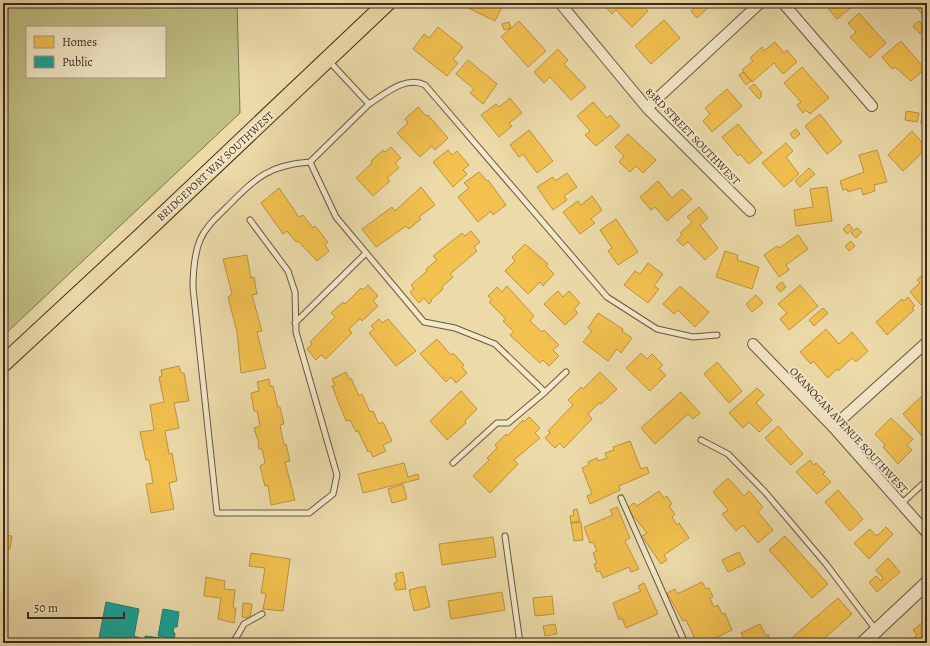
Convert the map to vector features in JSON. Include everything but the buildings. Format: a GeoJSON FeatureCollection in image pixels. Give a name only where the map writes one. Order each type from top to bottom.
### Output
{"type":"FeatureCollection","features":[{"type":"Feature","properties":{"kind":"main road","name":"BRIDGEPORT WAY SOUTHWEST"},"geometry":{"type":"LineString","coordinates":[[3,364],[141,236],[387,3]]}},
{"type":"Feature","properties":{"kind":"street","name":"83RD STREET SOUTHWEST"},"geometry":{"type":"LineString","coordinates":[[560,3],[647,108],[750,211]]}},
{"type":"Feature","properties":{"kind":"street"},"geometry":{"type":"LineString","coordinates":[[647,108],[760,3]]}},
{"type":"Feature","properties":{"kind":"street"},"geometry":{"type":"LineString","coordinates":[[783,3],[872,106]]}},
{"type":"Feature","properties":{"kind":"street"},"geometry":{"type":"LineString","coordinates":[[832,427],[927,342]]}},
{"type":"Feature","properties":{"kind":"street","name":"OKANOGAN AVENUE SOUTHWEST"},"geometry":{"type":"LineString","coordinates":[[753,344],[832,427],[927,533]]}},
{"type":"Feature","properties":{"kind":"street"},"geometry":{"type":"LineString","coordinates":[[863,643],[927,583]]}},
{"type":"Feature","properties":{"kind":"lane"},"geometry":{"type":"LineString","coordinates":[[328,59],[369,104]]}},
{"type":"Feature","properties":{"kind":"lane"},"geometry":{"type":"LineString","coordinates":[[250,220],[288,271],[295,292],[296,332],[337,475],[332,494],[309,513],[216,513],[193,288],[193,269],[200,240],[208,225],[253,181],[264,173],[289,164],[310,162],[369,104],[402,84],[417,81],[425,85],[607,297],[658,329],[692,337],[717,335]]}},
{"type":"Feature","properties":{"kind":"lane"},"geometry":{"type":"LineString","coordinates":[[310,162],[336,217],[424,322],[455,328],[495,344],[545,392]]}},
{"type":"Feature","properties":{"kind":"lane"},"geometry":{"type":"LineString","coordinates":[[295,323],[366,253]]}},
{"type":"Feature","properties":{"kind":"lane"},"geometry":{"type":"LineString","coordinates":[[453,463],[497,423],[508,423],[566,372]]}},
{"type":"Feature","properties":{"kind":"lane"},"geometry":{"type":"LineString","coordinates":[[701,440],[728,454],[765,492],[826,564],[876,631]]}},
{"type":"Feature","properties":{"kind":"lane"},"geometry":{"type":"LineString","coordinates":[[901,504],[927,480]]}},
{"type":"Feature","properties":{"kind":"lane"},"geometry":{"type":"LineString","coordinates":[[621,498],[685,643]]}},
{"type":"Feature","properties":{"kind":"lane"},"geometry":{"type":"LineString","coordinates":[[506,536],[520,643]]}},
{"type":"Feature","properties":{"kind":"lane"},"geometry":{"type":"LineString","coordinates":[[233,643],[244,624],[262,614]]}},
{"type":"Feature","properties":{"kind":"shaded area"},"geometry":{"type":"Polygon","coordinates":[[[3,3],[237,3],[240,113],[3,336],[3,3]]]}}]}
